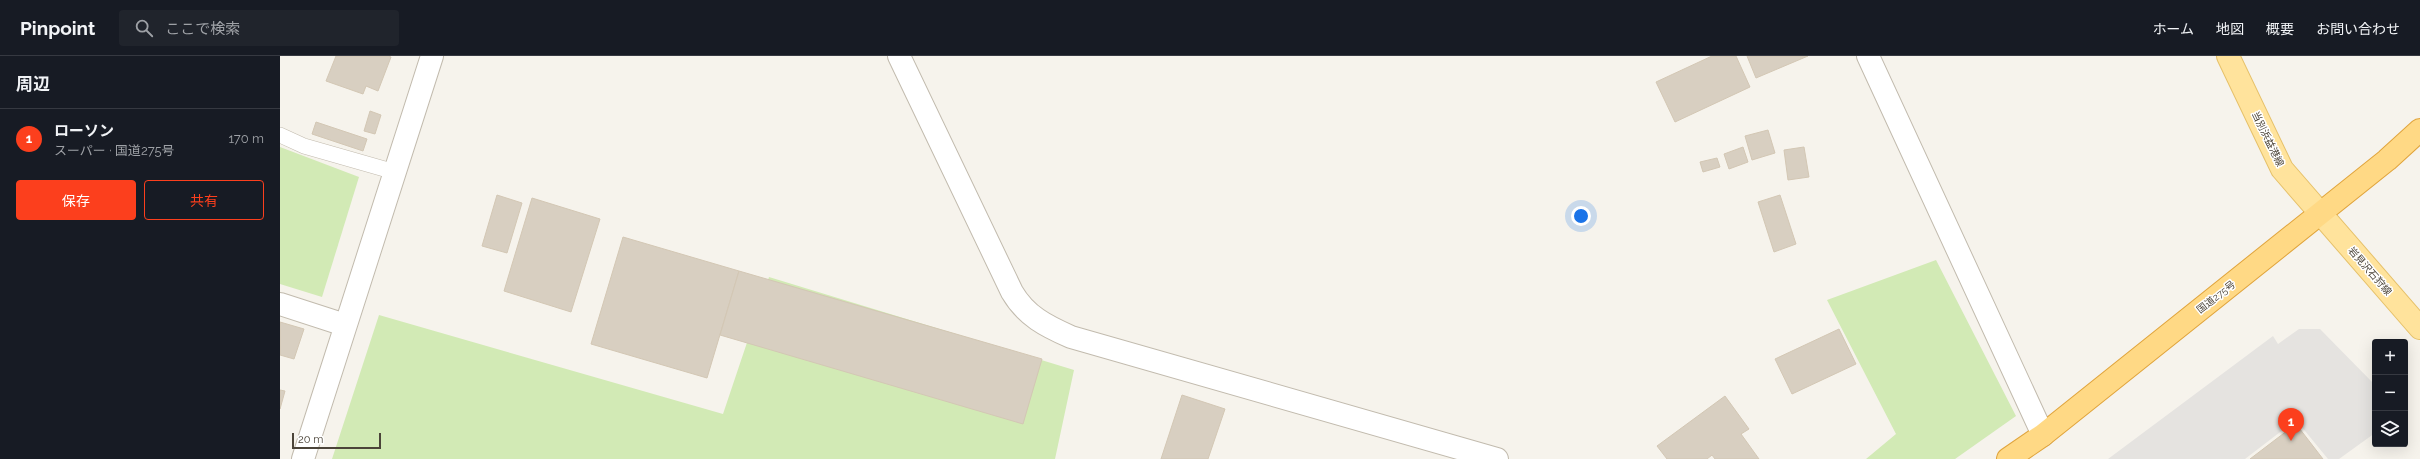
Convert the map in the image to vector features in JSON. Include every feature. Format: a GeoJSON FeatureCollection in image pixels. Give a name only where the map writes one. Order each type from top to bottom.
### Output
{"type":"FeatureCollection","features":[{"type":"Feature","properties":{"kind":"highway","name":"国道275号"},"geometry":{"type":"LineString","coordinates":[[2008,459],[2043,435],[2321,214],[2387,160],[2420,130]]}},
{"type":"Feature","properties":{"kind":"main road","name":"当別浜益港線"},"geometry":{"type":"LineString","coordinates":[[2228,56],[2282,169],[2321,214]]}},
{"type":"Feature","properties":{"kind":"main road","name":"岩見沢石狩線"},"geometry":{"type":"LineString","coordinates":[[2321,214],[2420,328]]}},
{"type":"Feature","properties":{"kind":"street"},"geometry":{"type":"LineString","coordinates":[[303,459],[432,56]]}},
{"type":"Feature","properties":{"kind":"street"},"geometry":{"type":"LineString","coordinates":[[899,56],[1012,292],[1030,315],[1044,326],[1070,337],[1497,459]]}},
{"type":"Feature","properties":{"kind":"street"},"geometry":{"type":"LineString","coordinates":[[1868,56],[2043,435]]}},
{"type":"Feature","properties":{"kind":"street"},"geometry":{"type":"LineString","coordinates":[[280,304],[345,325]]}},
{"type":"Feature","properties":{"kind":"lane"},"geometry":{"type":"LineString","coordinates":[[280,135],[304,146],[394,172]]}},
{"type":"Feature","properties":{"kind":"green space"},"geometry":{"type":"Polygon","coordinates":[[[280,147],[359,177],[322,297],[280,284],[280,147]]]}},
{"type":"Feature","properties":{"kind":"green space"},"geometry":{"type":"Polygon","coordinates":[[[1936,260],[2016,416],[1955,459],[1866,459],[1896,434],[1827,300],[1936,260]]]}},
{"type":"Feature","properties":{"kind":"green space"},"geometry":{"type":"Polygon","coordinates":[[[769,277],[1074,370],[1055,459],[332,459],[379,315],[723,414],[769,277]]]}},
{"type":"Feature","properties":{"kind":"shaded area"},"geometry":{"type":"Polygon","coordinates":[[[2299,329],[2320,329],[2372,382],[2372,435],[2339,459],[2328,459],[2296,420],[2245,459],[2108,459],[2273,336],[2278,344],[2299,329]]]}},
{"type":"Feature","properties":{"kind":"building"},"geometry":{"type":"Polygon","coordinates":[[[336,56],[391,57],[378,91],[366,86],[363,94],[326,81],[336,56]]]}},
{"type":"Feature","properties":{"kind":"building"},"geometry":{"type":"Polygon","coordinates":[[[1712,56],[1736,56],[1750,87],[1675,122],[1656,82],[1712,56]]]}},
{"type":"Feature","properties":{"kind":"building"},"geometry":{"type":"Polygon","coordinates":[[[1747,56],[1808,56],[1756,78],[1747,56]]]}},
{"type":"Feature","properties":{"kind":"building"},"geometry":{"type":"Polygon","coordinates":[[[370,111],[381,115],[375,134],[364,131],[370,111]]]}},
{"type":"Feature","properties":{"kind":"building"},"geometry":{"type":"Polygon","coordinates":[[[316,122],[367,139],[363,151],[312,134],[316,122]]]}},
{"type":"Feature","properties":{"kind":"building"},"geometry":{"type":"Polygon","coordinates":[[[1768,130],[1775,153],[1752,160],[1745,136],[1768,130]]]}},
{"type":"Feature","properties":{"kind":"building"},"geometry":{"type":"Polygon","coordinates":[[[1743,147],[1748,162],[1729,169],[1724,154],[1743,147]]]}},
{"type":"Feature","properties":{"kind":"building"},"geometry":{"type":"Polygon","coordinates":[[[1804,147],[1809,177],[1788,180],[1784,150],[1804,147]]]}},
{"type":"Feature","properties":{"kind":"building"},"geometry":{"type":"Polygon","coordinates":[[[1717,158],[1720,167],[1703,172],[1700,162],[1717,158]]]}},
{"type":"Feature","properties":{"kind":"building"},"geometry":{"type":"Polygon","coordinates":[[[497,195],[522,203],[507,253],[482,246],[497,195]]]}},
{"type":"Feature","properties":{"kind":"building"},"geometry":{"type":"Polygon","coordinates":[[[1780,195],[1796,244],[1774,252],[1758,202],[1780,195]]]}},
{"type":"Feature","properties":{"kind":"building"},"geometry":{"type":"Polygon","coordinates":[[[532,198],[600,219],[571,312],[504,291],[532,198]]]}},
{"type":"Feature","properties":{"kind":"building"},"geometry":{"type":"Polygon","coordinates":[[[623,237],[739,271],[707,378],[591,344],[623,237]]]}},
{"type":"Feature","properties":{"kind":"building"},"geometry":{"type":"Polygon","coordinates":[[[739,271],[1042,359],[1023,424],[720,335],[739,271]]]}},
{"type":"Feature","properties":{"kind":"building"},"geometry":{"type":"Polygon","coordinates":[[[280,322],[304,329],[294,359],[280,355],[280,322]]]}},
{"type":"Feature","properties":{"kind":"building"},"geometry":{"type":"Polygon","coordinates":[[[1839,329],[1856,364],[1792,394],[1775,359],[1839,329]]]}},
{"type":"Feature","properties":{"kind":"building"},"geometry":{"type":"Polygon","coordinates":[[[280,390],[285,391],[280,409],[280,390]]]}},
{"type":"Feature","properties":{"kind":"building"},"geometry":{"type":"Polygon","coordinates":[[[1182,395],[1225,409],[1208,459],[1161,459],[1182,395]]]}},
{"type":"Feature","properties":{"kind":"building"},"geometry":{"type":"Polygon","coordinates":[[[1725,396],[1749,429],[1741,434],[1759,459],[1715,459],[1712,455],[1707,459],[1667,459],[1657,446],[1725,396]]]}},
{"type":"Feature","properties":{"kind":"building"},"geometry":{"type":"Polygon","coordinates":[[[2296,424],[2323,459],[2250,459],[2296,424]]]}},
{"type":"Feature","properties":{"kind":"place","name":"ローソン"},"geometry":{"type":"Point","coordinates":[2291,441]}}]}
